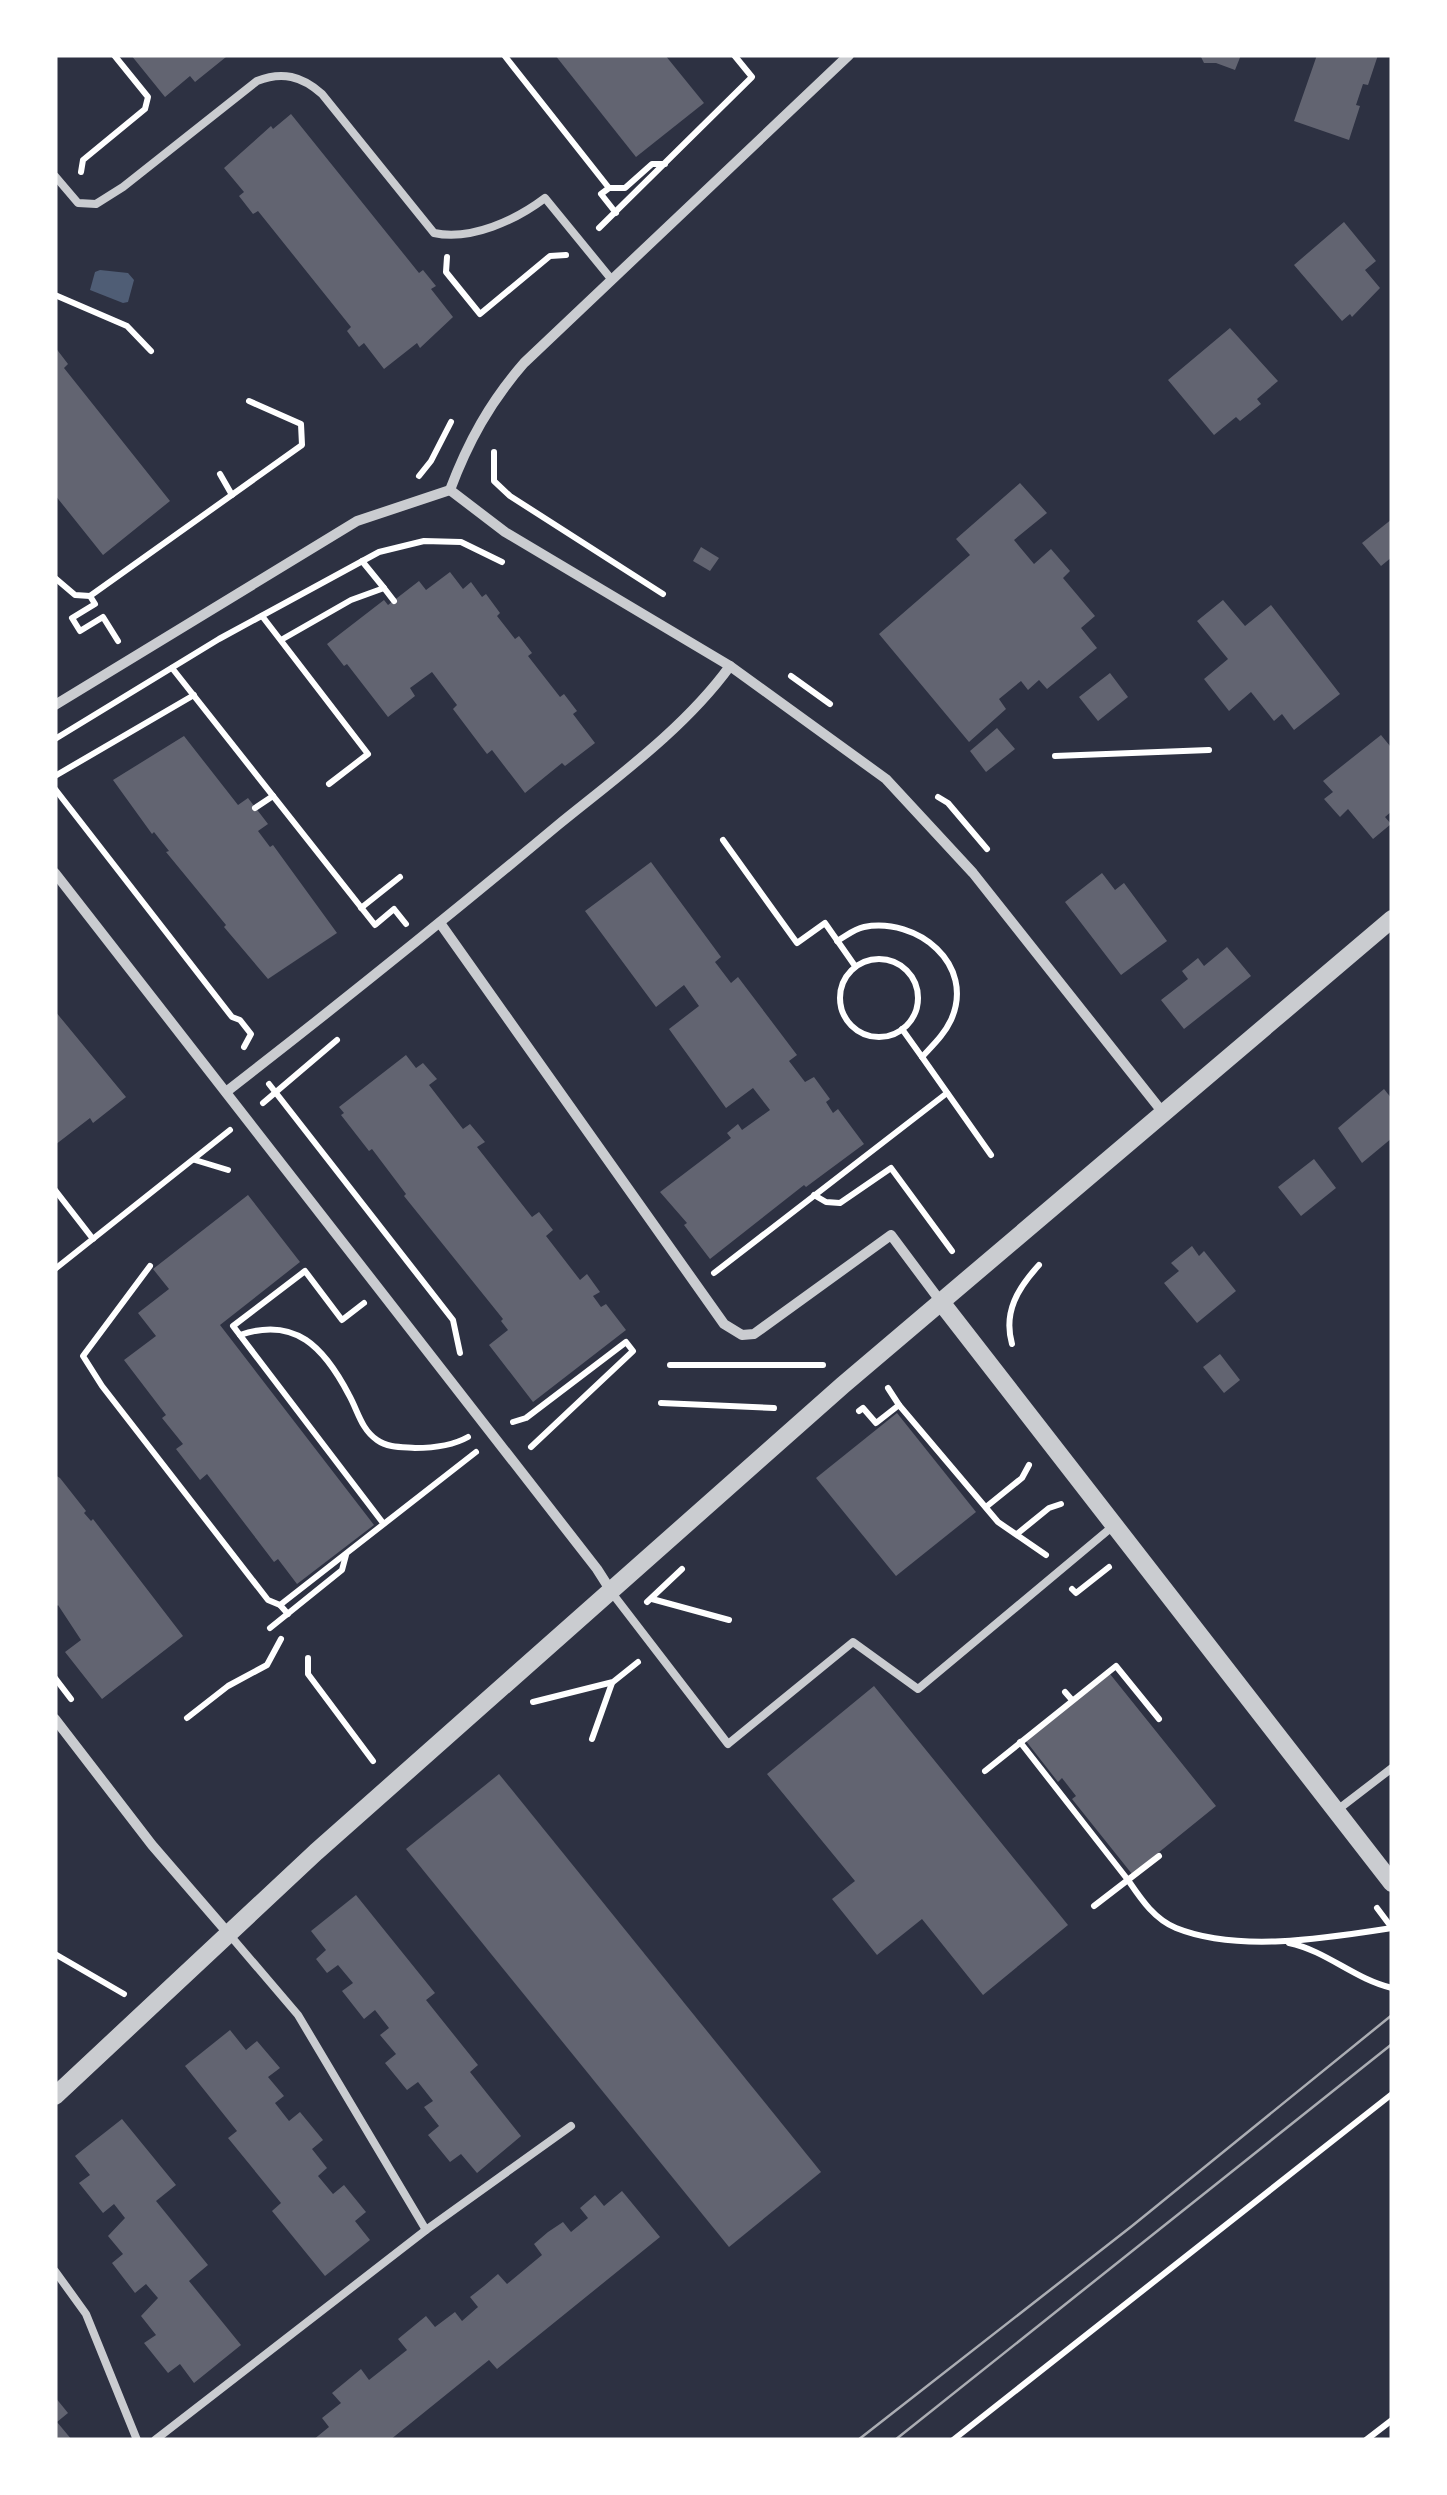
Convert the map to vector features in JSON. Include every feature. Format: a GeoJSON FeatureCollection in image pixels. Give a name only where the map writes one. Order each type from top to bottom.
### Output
{"type":"FeatureCollection","features":[{"type":"Feature","properties":{"kind":"street"},"geometry":{"type":"LineString","coordinates":[[450,490],[469,439],[497,394],[534,353],[850,55]]}},
{"type":"Feature","properties":{"kind":"street"},"geometry":{"type":"LineString","coordinates":[[450,490],[505,532],[730,666],[872,769],[921,813],[973,873],[1164,1114]]}},
{"type":"Feature","properties":{"kind":"street"},"geometry":{"type":"LineString","coordinates":[[55,705],[356,520],[450,490]]}},
{"type":"Feature","properties":{"kind":"street"},"geometry":{"type":"LineString","coordinates":[[226,1092],[440,923],[657,741],[712,691],[730,666]]}},
{"type":"Feature","properties":{"kind":"street"},"geometry":{"type":"LineString","coordinates":[[55,872],[598,1569],[612,1593]]}},
{"type":"Feature","properties":{"kind":"street"},"geometry":{"type":"LineString","coordinates":[[55,2096],[316,1852],[843,1385],[1392,918]]}},
{"type":"Feature","properties":{"kind":"street"},"geometry":{"type":"LineString","coordinates":[[440,923],[724,1324],[742,1334],[754,1334],[890,1235],[1392,1883]]}},
{"type":"Feature","properties":{"kind":"street"},"geometry":{"type":"LineString","coordinates":[[55,1720],[152,1845],[228,1933]]}},
{"type":"Feature","properties":{"kind":"lane"},"geometry":{"type":"LineString","coordinates":[[55,176],[78,204],[96,204],[124,188],[257,81],[273,75],[288,76],[308,82],[322,94],[434,233],[453,237],[522,216],[545,198],[612,280]]}},
{"type":"Feature","properties":{"kind":"lane"},"geometry":{"type":"LineString","coordinates":[[612,1593],[728,1744],[853,1642],[918,1689],[1114,1526]]}},
{"type":"Feature","properties":{"kind":"lane"},"geometry":{"type":"LineString","coordinates":[[1336,1812],[1392,1768]]}},
{"type":"Feature","properties":{"kind":"lane"},"geometry":{"type":"LineString","coordinates":[[228,1933],[298,2015],[426,2230]]}},
{"type":"Feature","properties":{"kind":"lane"},"geometry":{"type":"LineString","coordinates":[[155,2440],[426,2230],[572,2126]]}},
{"type":"Feature","properties":{"kind":"lane"},"geometry":{"type":"LineString","coordinates":[[55,2272],[86,2314],[137,2440]]}},
{"type":"Feature","properties":{"kind":"path"},"geometry":{"type":"LineString","coordinates":[[78,204],[83,160],[145,109],[148,97],[114,55]]}},
{"type":"Feature","properties":{"kind":"path"},"geometry":{"type":"LineString","coordinates":[[504,55],[608,188]]}},
{"type":"Feature","properties":{"kind":"path"},"geometry":{"type":"LineString","coordinates":[[712,117],[752,77],[734,55]]}},
{"type":"Feature","properties":{"kind":"path"},"geometry":{"type":"LineString","coordinates":[[616,213],[601,194],[608,188],[625,188],[652,164],[666,164]]}},
{"type":"Feature","properties":{"kind":"path"},"geometry":{"type":"LineString","coordinates":[[55,295],[126,326],[151,351]]}},
{"type":"Feature","properties":{"kind":"path"},"geometry":{"type":"LineString","coordinates":[[55,578],[75,594],[90,596],[302,444],[300,424],[249,401]]}},
{"type":"Feature","properties":{"kind":"path"},"geometry":{"type":"LineString","coordinates":[[220,474],[232,494]]}},
{"type":"Feature","properties":{"kind":"path"},"geometry":{"type":"LineString","coordinates":[[55,739],[262,616],[379,552],[424,542],[460,542],[512,567]]}},
{"type":"Feature","properties":{"kind":"path"},"geometry":{"type":"LineString","coordinates":[[362,561],[394,600]]}},
{"type":"Feature","properties":{"kind":"path"},"geometry":{"type":"LineString","coordinates":[[281,640],[351,600],[384,588]]}},
{"type":"Feature","properties":{"kind":"path"},"geometry":{"type":"LineString","coordinates":[[90,596],[95,604],[72,618],[80,630],[103,616],[119,642]]}},
{"type":"Feature","properties":{"kind":"path"},"geometry":{"type":"LineString","coordinates":[[262,616],[368,754],[329,784]]}},
{"type":"Feature","properties":{"kind":"path"},"geometry":{"type":"LineString","coordinates":[[172,668],[374,925],[391,912]]}},
{"type":"Feature","properties":{"kind":"path"},"geometry":{"type":"LineString","coordinates":[[55,776],[194,696]]}},
{"type":"Feature","properties":{"kind":"path"},"geometry":{"type":"LineString","coordinates":[[1055,756],[1209,750]]}},
{"type":"Feature","properties":{"kind":"path"},"geometry":{"type":"LineString","coordinates":[[55,790],[232,1017],[240,1020],[251,1034],[242,1050],[453,1320],[460,1357]]}},
{"type":"Feature","properties":{"kind":"path"},"geometry":{"type":"LineString","coordinates":[[255,808],[273,796]]}},
{"type":"Feature","properties":{"kind":"path"},"geometry":{"type":"LineString","coordinates":[[723,840],[797,943],[824,924],[855,966]]}},
{"type":"Feature","properties":{"kind":"path"},"geometry":{"type":"LineString","coordinates":[[361,908],[400,877]]}},
{"type":"Feature","properties":{"kind":"path"},"geometry":{"type":"LineString","coordinates":[[837,941],[860,927],[896,926],[924,936],[941,954],[952,973],[956,998],[952,1017],[941,1037],[922,1057]]}},
{"type":"Feature","properties":{"kind":"path"},"geometry":{"type":"LineString","coordinates":[[884,959],[910,974],[918,1003],[902,1029],[886,1036],[869,1036],[854,1028],[843,1013],[839,996],[844,980],[855,966],[884,959]]}},
{"type":"Feature","properties":{"kind":"path"},"geometry":{"type":"LineString","coordinates":[[902,1029],[991,1155]]}},
{"type":"Feature","properties":{"kind":"path"},"geometry":{"type":"LineString","coordinates":[[698,1286],[947,1093]]}},
{"type":"Feature","properties":{"kind":"path"},"geometry":{"type":"LineString","coordinates":[[55,1269],[222,1137]]}},
{"type":"Feature","properties":{"kind":"path"},"geometry":{"type":"LineString","coordinates":[[194,1160],[228,1170]]}},
{"type":"Feature","properties":{"kind":"path"},"geometry":{"type":"LineString","coordinates":[[814,1195],[826,1202],[840,1203],[891,1168],[920,1213],[952,1251]]}},
{"type":"Feature","properties":{"kind":"path"},"geometry":{"type":"LineString","coordinates":[[55,1190],[93,1239]]}},
{"type":"Feature","properties":{"kind":"path"},"geometry":{"type":"LineString","coordinates":[[1015,1352],[1009,1331],[1010,1309],[1039,1265]]}},
{"type":"Feature","properties":{"kind":"path"},"geometry":{"type":"LineString","coordinates":[[150,1266],[84,1356],[102,1386],[268,1600],[288,1614]]}},
{"type":"Feature","properties":{"kind":"path"},"geometry":{"type":"LineString","coordinates":[[362,1305],[342,1320],[304,1271],[232,1326],[384,1524]]}},
{"type":"Feature","properties":{"kind":"path"},"geometry":{"type":"LineString","coordinates":[[240,1335],[263,1327],[282,1328],[308,1342],[329,1360],[351,1397],[360,1422],[386,1446],[456,1444],[468,1437]]}},
{"type":"Feature","properties":{"kind":"path"},"geometry":{"type":"LineString","coordinates":[[502,1410],[512,1422],[526,1418],[626,1342],[633,1351],[531,1447]]}},
{"type":"Feature","properties":{"kind":"path"},"geometry":{"type":"LineString","coordinates":[[670,1365],[824,1365]]}},
{"type":"Feature","properties":{"kind":"path"},"geometry":{"type":"LineString","coordinates":[[888,1388],[998,1522],[1043,1552],[1059,1572]]}},
{"type":"Feature","properties":{"kind":"path"},"geometry":{"type":"LineString","coordinates":[[661,1403],[777,1408]]}},
{"type":"Feature","properties":{"kind":"path"},"geometry":{"type":"LineString","coordinates":[[863,1408],[876,1424],[900,1404]]}},
{"type":"Feature","properties":{"kind":"path"},"geometry":{"type":"LineString","coordinates":[[280,1605],[468,1458]]}},
{"type":"Feature","properties":{"kind":"path"},"geometry":{"type":"LineString","coordinates":[[986,1507],[1022,1478],[1029,1465]]}},
{"type":"Feature","properties":{"kind":"path"},"geometry":{"type":"LineString","coordinates":[[1016,1534],[1060,1504]]}},
{"type":"Feature","properties":{"kind":"path"},"geometry":{"type":"LineString","coordinates":[[270,1628],[342,1570],[346,1554]]}},
{"type":"Feature","properties":{"kind":"path"},"geometry":{"type":"LineString","coordinates":[[1082,1588],[1110,1567]]}},
{"type":"Feature","properties":{"kind":"path"},"geometry":{"type":"LineString","coordinates":[[651,1598],[729,1620]]}},
{"type":"Feature","properties":{"kind":"path"},"geometry":{"type":"LineString","coordinates":[[187,1718],[228,1686],[267,1665],[281,1639]]}},
{"type":"Feature","properties":{"kind":"path"},"geometry":{"type":"LineString","coordinates":[[533,1702],[613,1682],[654,1650]]}},
{"type":"Feature","properties":{"kind":"path"},"geometry":{"type":"LineString","coordinates":[[308,1658],[308,1674],[373,1761]]}},
{"type":"Feature","properties":{"kind":"path"},"geometry":{"type":"LineString","coordinates":[[984,1771],[1116,1666],[1159,1719]]}},
{"type":"Feature","properties":{"kind":"path"},"geometry":{"type":"LineString","coordinates":[[592,1739],[613,1682]]}},
{"type":"Feature","properties":{"kind":"path"},"geometry":{"type":"LineString","coordinates":[[1066,1692],[1072,1700]]}},
{"type":"Feature","properties":{"kind":"path"},"geometry":{"type":"LineString","coordinates":[[1020,1742],[1128,1880],[1142,1904],[1175,1928],[1224,1938],[1280,1940],[1392,1928]]}},
{"type":"Feature","properties":{"kind":"path"},"geometry":{"type":"LineString","coordinates":[[1094,1906],[1159,1856]]}},
{"type":"Feature","properties":{"kind":"path"},"geometry":{"type":"LineString","coordinates":[[1280,1940],[1309,1947],[1366,1982],[1392,1988]]}},
{"type":"Feature","properties":{"kind":"path"},"geometry":{"type":"LineString","coordinates":[[55,1954],[126,1994]]}},
{"type":"Feature","properties":{"kind":"path"},"geometry":{"type":"LineString","coordinates":[[953,2440],[1392,2094]]}},
{"type":"Feature","properties":{"kind":"path"},"geometry":{"type":"LineString","coordinates":[[1366,2440],[1392,2420]]}},
{"type":"Feature","properties":{"kind":"water"},"geometry":{"type":"Polygon","coordinates":[[[95,272],[128,273],[134,280],[128,302],[90,290],[95,272]]]}},
{"type":"Feature","properties":{"kind":"building"},"geometry":{"type":"Polygon","coordinates":[[[131,55],[226,57],[195,82],[190,76],[165,97],[131,55]]]}},
{"type":"Feature","properties":{"kind":"building"},"geometry":{"type":"Polygon","coordinates":[[[555,55],[665,55],[704,103],[636,157],[555,55]]]}},
{"type":"Feature","properties":{"kind":"building"},"geometry":{"type":"Polygon","coordinates":[[[1200,55],[1241,55],[1235,70],[1204,63],[1200,55]]]}},
{"type":"Feature","properties":{"kind":"building"},"geometry":{"type":"Polygon","coordinates":[[[1317,55],[1378,55],[1368,85],[1363,84],[1349,140],[1294,121],[1317,55]]]}},
{"type":"Feature","properties":{"kind":"building"},"geometry":{"type":"Polygon","coordinates":[[[291,114],[419,273],[423,270],[436,286],[431,289],[453,317],[420,348],[417,343],[384,369],[364,343],[359,347],[347,331],[351,327],[258,211],[253,214],[239,196],[244,192],[224,168],[271,126],[273,129],[291,114]]]}},
{"type":"Feature","properties":{"kind":"building"},"geometry":{"type":"Polygon","coordinates":[[[1344,222],[1376,261],[1365,270],[1380,288],[1352,317],[1350,314],[1342,321],[1294,265],[1344,222]]]}},
{"type":"Feature","properties":{"kind":"building"},"geometry":{"type":"Polygon","coordinates":[[[1230,328],[1278,381],[1257,399],[1261,404],[1214,435],[1168,380],[1230,328]]]}},
{"type":"Feature","properties":{"kind":"building"},"geometry":{"type":"Polygon","coordinates":[[[55,347],[68,364],[64,368],[170,501],[103,555],[55,495],[55,347]]]}},
{"type":"Feature","properties":{"kind":"building"},"geometry":{"type":"Polygon","coordinates":[[[1020,483],[1047,513],[1014,540],[1034,564],[1051,549],[1070,571],[1063,578],[1095,616],[1081,628],[1097,648],[1047,689],[1039,680],[1028,690],[1021,681],[999,699],[1006,709],[969,742],[879,634],[970,555],[956,539],[1020,483]]]}},
{"type":"Feature","properties":{"kind":"building"},"geometry":{"type":"Polygon","coordinates":[[[1392,519],[1392,557],[1381,566],[1362,543],[1392,519]]]}},
{"type":"Feature","properties":{"kind":"building"},"geometry":{"type":"Polygon","coordinates":[[[701,547],[719,558],[710,571],[693,561],[701,547]]]}},
{"type":"Feature","properties":{"kind":"building"},"geometry":{"type":"Polygon","coordinates":[[[450,572],[463,589],[471,582],[482,597],[486,594],[500,613],[497,616],[532,653],[528,656],[560,697],[564,694],[577,711],[573,714],[595,743],[525,793],[492,750],[487,754],[453,709],[457,705],[432,672],[410,688],[415,696],[388,717],[327,644],[384,600],[388,605],[419,581],[426,590],[450,572]]]}},
{"type":"Feature","properties":{"kind":"building"},"geometry":{"type":"Polygon","coordinates":[[[1223,600],[1245,626],[1271,605],[1340,694],[1294,730],[1282,714],[1274,721],[1251,692],[1229,711],[1204,679],[1228,659],[1197,621],[1223,600]]]}},
{"type":"Feature","properties":{"kind":"building"},"geometry":{"type":"Polygon","coordinates":[[[1110,673],[1128,697],[1098,721],[1079,697],[1110,673]]]}},
{"type":"Feature","properties":{"kind":"building"},"geometry":{"type":"Polygon","coordinates":[[[997,728],[1015,749],[986,772],[970,751],[997,728]]]}},
{"type":"Feature","properties":{"kind":"building"},"geometry":{"type":"Polygon","coordinates":[[[1381,735],[1392,744],[1392,811],[1385,817],[1391,824],[1373,839],[1348,809],[1340,817],[1324,799],[1333,792],[1323,781],[1381,735]]]}},
{"type":"Feature","properties":{"kind":"building"},"geometry":{"type":"Polygon","coordinates":[[[184,736],[238,805],[248,798],[268,824],[258,831],[270,847],[273,845],[337,933],[268,979],[113,780],[184,736]]]}},
{"type":"Feature","properties":{"kind":"building"},"geometry":{"type":"Polygon","coordinates":[[[651,862],[721,957],[715,962],[731,983],[738,977],[797,1055],[789,1061],[805,1082],[814,1077],[830,1099],[826,1102],[833,1113],[838,1109],[864,1144],[804,1185],[710,1259],[684,1225],[687,1223],[660,1192],[731,1138],[727,1133],[738,1124],[742,1130],[770,1110],[753,1088],[726,1108],[669,1029],[699,1006],[684,985],[656,1007],[585,911],[651,862]]]}},
{"type":"Feature","properties":{"kind":"building"},"geometry":{"type":"Polygon","coordinates":[[[1102,873],[1115,890],[1124,883],[1167,941],[1121,975],[1065,902],[1102,873]]]}},
{"type":"Feature","properties":{"kind":"building"},"geometry":{"type":"Polygon","coordinates":[[[1227,947],[1251,976],[1184,1029],[1161,1000],[1188,979],[1182,971],[1198,958],[1204,966],[1227,947]]]}},
{"type":"Feature","properties":{"kind":"building"},"geometry":{"type":"Polygon","coordinates":[[[55,1011],[126,1097],[93,1123],[90,1118],[55,1145],[55,1011]]]}},
{"type":"Feature","properties":{"kind":"building"},"geometry":{"type":"Polygon","coordinates":[[[406,1055],[416,1068],[423,1063],[437,1079],[429,1085],[463,1129],[470,1124],[485,1142],[477,1147],[532,1217],[539,1212],[553,1230],[546,1236],[580,1280],[587,1274],[600,1292],[593,1296],[601,1307],[606,1304],[626,1330],[533,1402],[489,1345],[508,1330],[503,1319],[404,1196],[372,1149],[369,1151],[341,1115],[344,1113],[339,1107],[406,1055]]]}},
{"type":"Feature","properties":{"kind":"building"},"geometry":{"type":"Polygon","coordinates":[[[1384,1089],[1392,1099],[1392,1138],[1362,1163],[1338,1128],[1384,1089]]]}},
{"type":"Feature","properties":{"kind":"building"},"geometry":{"type":"Polygon","coordinates":[[[1314,1159],[1336,1188],[1301,1216],[1278,1187],[1314,1159]]]}},
{"type":"Feature","properties":{"kind":"building"},"geometry":{"type":"Polygon","coordinates":[[[248,1195],[300,1262],[220,1325],[374,1525],[297,1584],[278,1559],[274,1562],[207,1474],[200,1480],[176,1449],[183,1444],[124,1360],[156,1336],[138,1313],[169,1289],[153,1269],[248,1195]]]}},
{"type":"Feature","properties":{"kind":"building"},"geometry":{"type":"Polygon","coordinates":[[[1192,1246],[1199,1256],[1204,1251],[1236,1291],[1197,1323],[1164,1283],[1179,1271],[1171,1263],[1192,1246]]]}},
{"type":"Feature","properties":{"kind":"building"},"geometry":{"type":"Polygon","coordinates":[[[1220,1354],[1240,1380],[1224,1393],[1203,1367],[1220,1354]]]}},
{"type":"Feature","properties":{"kind":"building"},"geometry":{"type":"Polygon","coordinates":[[[897,1413],[976,1512],[896,1576],[816,1478],[897,1413]]]}},
{"type":"Feature","properties":{"kind":"building"},"geometry":{"type":"Polygon","coordinates":[[[55,1475],[183,1636],[102,1699],[65,1652],[81,1640],[58,1605],[55,1608],[55,1475]]]}},
{"type":"Feature","properties":{"kind":"building"},"geometry":{"type":"Polygon","coordinates":[[[1110,1674],[1216,1806],[1132,1874],[1072,1799],[1076,1796],[1062,1778],[1058,1782],[1026,1741],[1110,1674]]]}},
{"type":"Feature","properties":{"kind":"building"},"geometry":{"type":"Polygon","coordinates":[[[874,1686],[1068,1925],[983,1995],[922,1919],[877,1955],[832,1899],[855,1881],[767,1774],[874,1686]]]}},
{"type":"Feature","properties":{"kind":"building"},"geometry":{"type":"Polygon","coordinates":[[[499,1774],[821,2172],[729,2247],[406,1849],[499,1774]]]}},
{"type":"Feature","properties":{"kind":"building"},"geometry":{"type":"Polygon","coordinates":[[[356,1895],[435,1993],[426,2000],[478,2065],[470,2072],[521,2136],[477,2173],[461,2154],[450,2162],[428,2135],[439,2126],[424,2107],[433,2101],[418,2082],[407,2090],[385,2063],[396,2054],[380,2035],[389,2028],[375,2010],[364,2019],[342,1991],[353,1983],[338,1965],[327,1973],[316,1959],[326,1950],[311,1931],[356,1895]]]}},
{"type":"Feature","properties":{"kind":"building"},"geometry":{"type":"Polygon","coordinates":[[[230,2030],[246,2050],[257,2041],[280,2068],[268,2077],[284,2096],[275,2103],[289,2121],[300,2112],[323,2140],[312,2149],[327,2168],[318,2176],[333,2194],[344,2185],[366,2212],[355,2221],[370,2240],[325,2276],[272,2211],[281,2203],[228,2138],[237,2131],[185,2066],[230,2030]]]}},
{"type":"Feature","properties":{"kind":"building"},"geometry":{"type":"Polygon","coordinates":[[[122,2119],[176,2185],[156,2201],[208,2265],[189,2281],[241,2345],[194,2383],[180,2364],[168,2373],[144,2343],[156,2335],[141,2316],[158,2298],[146,2284],[135,2293],[112,2263],[123,2254],[108,2236],[125,2218],[114,2204],[103,2213],[79,2183],[90,2175],[75,2156],[122,2119]]]}},
{"type":"Feature","properties":{"kind":"building"},"geometry":{"type":"Polygon","coordinates":[[[622,2191],[660,2237],[497,2369],[489,2360],[390,2440],[313,2440],[329,2427],[322,2418],[341,2403],[332,2393],[361,2369],[369,2380],[407,2350],[398,2339],[426,2316],[435,2327],[455,2312],[462,2321],[478,2307],[470,2297],[498,2274],[507,2284],[542,2255],[534,2244],[548,2232],[563,2222],[571,2232],[588,2218],[580,2208],[595,2195],[604,2206],[622,2191]]]}},
{"type":"Feature","properties":{"kind":"building"},"geometry":{"type":"Polygon","coordinates":[[[55,2397],[68,2413],[57,2422],[72,2440],[55,2440],[55,2397]]]}},
{"type":"Feature","properties":{"kind":"tram line"},"geometry":{"type":"LineString","coordinates":[[858,2440],[1132,2226],[1392,2015]]}},
{"type":"Feature","properties":{"kind":"tram line"},"geometry":{"type":"LineString","coordinates":[[895,2440],[1392,2044]]}}]}
